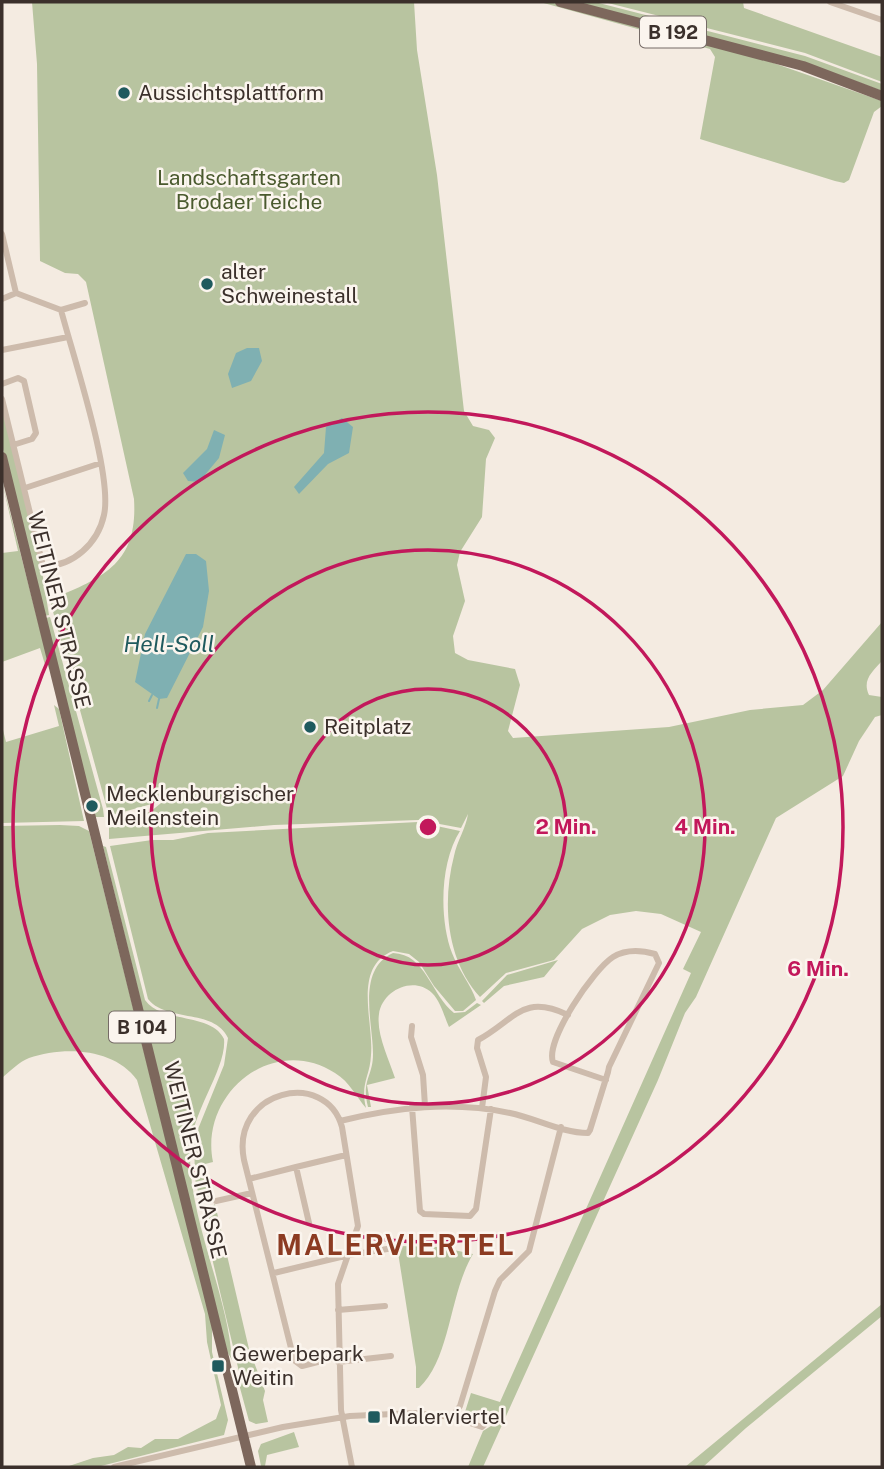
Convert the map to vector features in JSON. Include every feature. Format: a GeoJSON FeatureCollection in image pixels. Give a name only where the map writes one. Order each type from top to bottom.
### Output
{"type":"FeatureCollection","features":[{"type":"Feature","properties":{"kind":"main road","name":"B 192"},"geometry":{"type":"LineString","coordinates":[[560,2],[803,66],[882,96]]}},
{"type":"Feature","properties":{"kind":"main road","name":"WEITINER STRASSE"},"geometry":{"type":"LineString","coordinates":[[2,457],[243,1437]]}},
{"type":"Feature","properties":{"kind":"main road","name":"B 104"},"geometry":{"type":"LineString","coordinates":[[243,1437],[251,1467]]}},
{"type":"Feature","properties":{"kind":"street"},"geometry":{"type":"LineString","coordinates":[[830,2],[839,2],[882,20]]}},
{"type":"Feature","properties":{"kind":"street"},"geometry":{"type":"LineString","coordinates":[[2,234],[16,293]]}},
{"type":"Feature","properties":{"kind":"street"},"geometry":{"type":"LineString","coordinates":[[2,299],[16,293],[61,310],[86,303]]}},
{"type":"Feature","properties":{"kind":"street"},"geometry":{"type":"LineString","coordinates":[[2,399],[43,566],[60,564],[94,542],[105,514],[101,463],[61,310]]}},
{"type":"Feature","properties":{"kind":"street"},"geometry":{"type":"LineString","coordinates":[[2,350],[68,337]]}},
{"type":"Feature","properties":{"kind":"street"},"geometry":{"type":"LineString","coordinates":[[2,384],[18,378],[24,381],[36,433],[32,439],[13,445]]}},
{"type":"Feature","properties":{"kind":"street"},"geometry":{"type":"LineString","coordinates":[[25,488],[101,463]]}},
{"type":"Feature","properties":{"kind":"street"},"geometry":{"type":"LineString","coordinates":[[340,1121],[412,1107],[482,1108],[588,1133],[606,1080],[659,963],[659,956],[634,950],[613,957],[590,982],[568,1014],[551,1054],[552,1062],[606,1080]]}},
{"type":"Feature","properties":{"kind":"street"},"geometry":{"type":"LineString","coordinates":[[482,1108],[486,1077],[477,1048],[478,1040],[519,1011],[535,1005],[549,1006],[568,1014]]}},
{"type":"Feature","properties":{"kind":"street"},"geometry":{"type":"LineString","coordinates":[[412,1026],[411,1037],[423,1075],[425,1106]]}},
{"type":"Feature","properties":{"kind":"street"},"geometry":{"type":"LineString","coordinates":[[352,1467],[341,1417],[337,1360],[338,1310],[339,1278],[358,1232],[340,1121],[320,1101],[299,1093],[278,1095],[261,1103],[248,1118],[242,1138],[252,1193],[296,1364],[302,1366],[337,1360],[391,1356]]}},
{"type":"Feature","properties":{"kind":"street"},"geometry":{"type":"LineString","coordinates":[[412,1107],[420,1211],[424,1214],[470,1216],[476,1209],[491,1109]]}},
{"type":"Feature","properties":{"kind":"street"},"geometry":{"type":"LineString","coordinates":[[452,1417],[460,1406],[500,1280],[529,1251],[561,1127]]}},
{"type":"Feature","properties":{"kind":"street"},"geometry":{"type":"LineString","coordinates":[[249,1179],[346,1155]]}},
{"type":"Feature","properties":{"kind":"street"},"geometry":{"type":"LineString","coordinates":[[296,1167],[309,1223]]}},
{"type":"Feature","properties":{"kind":"street"},"geometry":{"type":"LineString","coordinates":[[216,1201],[252,1193]]}},
{"type":"Feature","properties":{"kind":"street"},"geometry":{"type":"LineString","coordinates":[[274,1273],[349,1255],[400,1247]]}},
{"type":"Feature","properties":{"kind":"street"},"geometry":{"type":"LineString","coordinates":[[338,1310],[385,1306]]}},
{"type":"Feature","properties":{"kind":"street"},"geometry":{"type":"LineString","coordinates":[[114,1467],[341,1417],[390,1413],[452,1417],[461,1420]]}},
{"type":"Feature","properties":{"kind":"green space","name":"Landschaftsgarten Brodaer Teiche"},"geometry":{"type":"Polygon","coordinates":[[[32,2],[414,2],[417,50],[437,175],[464,411],[473,426],[489,430],[495,438],[486,459],[482,517],[460,552],[457,565],[465,601],[453,636],[455,653],[468,660],[515,669],[520,685],[508,731],[513,738],[669,727],[750,710],[803,705],[823,690],[882,622],[882,661],[869,677],[867,690],[869,695],[882,697],[882,715],[875,717],[859,741],[843,776],[776,818],[696,997],[685,1013],[658,1080],[483,1467],[468,1467],[483,1431],[491,1426],[494,1417],[485,1409],[464,1415],[471,1393],[500,1402],[691,973],[683,969],[701,932],[661,914],[636,911],[610,915],[582,929],[554,960],[506,973],[480,997],[460,966],[448,911],[450,874],[455,850],[468,814],[461,828],[418,820],[274,825],[109,839],[109,819],[150,812],[166,799],[164,796],[155,803],[109,816],[49,597],[54,598],[89,583],[115,564],[130,538],[134,520],[134,499],[86,282],[78,274],[65,273],[40,261],[37,64],[32,2]]]}},
{"type":"Feature","properties":{"kind":"green space"},"geometry":{"type":"Polygon","coordinates":[[[540,2],[550,2],[762,59],[882,101],[882,106],[874,112],[849,180],[844,183],[835,181],[700,139],[715,57],[710,49],[540,2]]]}},
{"type":"Feature","properties":{"kind":"green space"},"geometry":{"type":"Polygon","coordinates":[[[575,2],[595,2],[805,56],[882,84],[882,91],[815,66],[575,2]]]}},
{"type":"Feature","properties":{"kind":"green space"},"geometry":{"type":"Polygon","coordinates":[[[604,2],[743,2],[744,8],[882,57],[882,82],[805,53],[604,2]]]}},
{"type":"Feature","properties":{"kind":"green space"},"geometry":{"type":"Polygon","coordinates":[[[2,406],[40,559],[49,615],[44,616],[2,445],[2,406]]]}},
{"type":"Feature","properties":{"kind":"green space"},"geometry":{"type":"Polygon","coordinates":[[[2,481],[48,661],[46,668],[40,648],[2,662],[2,553],[18,551],[2,481]]]}},
{"type":"Feature","properties":{"kind":"green space"},"geometry":{"type":"Polygon","coordinates":[[[50,617],[104,817],[94,817],[46,618],[50,617]]]}},
{"type":"Feature","properties":{"kind":"green space"},"geometry":{"type":"Polygon","coordinates":[[[54,705],[59,709],[84,821],[2,823],[2,726],[6,742],[59,726],[54,705]]]}},
{"type":"Feature","properties":{"kind":"green space"},"geometry":{"type":"Polygon","coordinates":[[[418,822],[460,831],[448,858],[445,874],[445,924],[452,953],[476,1000],[463,1011],[455,1011],[434,986],[419,962],[409,954],[393,951],[380,959],[369,982],[371,1055],[365,1086],[366,1108],[340,1077],[311,1063],[288,1060],[265,1066],[246,1077],[229,1093],[217,1114],[212,1137],[213,1162],[205,1164],[214,1197],[204,1200],[199,1196],[195,1179],[194,1139],[224,1065],[228,1038],[212,1023],[167,1011],[148,999],[110,846],[173,840],[208,833],[418,822]]]}},
{"type":"Feature","properties":{"kind":"green space"},"geometry":{"type":"Polygon","coordinates":[[[2,826],[79,826],[89,831],[212,1325],[212,1352],[228,1420],[224,1435],[97,1467],[66,1467],[93,1458],[114,1455],[128,1447],[141,1448],[155,1439],[178,1439],[216,1419],[221,1405],[207,1342],[205,1314],[137,1080],[115,1061],[88,1052],[72,1051],[29,1058],[2,1078],[2,826]]]}},
{"type":"Feature","properties":{"kind":"green space"},"geometry":{"type":"Polygon","coordinates":[[[103,846],[106,847],[145,1000],[163,1012],[209,1025],[224,1039],[220,1063],[196,1121],[190,1150],[195,1202],[223,1309],[232,1360],[225,1348],[103,846]]]}},
{"type":"Feature","properties":{"kind":"green space"},"geometry":{"type":"Polygon","coordinates":[[[393,953],[413,960],[454,1013],[465,1012],[477,1003],[481,1005],[449,1027],[438,1001],[424,988],[416,985],[400,988],[386,998],[381,1006],[379,1022],[381,1038],[395,1078],[367,1085],[371,1107],[368,1107],[366,1091],[367,1084],[372,1062],[373,1054],[370,984],[374,971],[393,953]]]}},
{"type":"Feature","properties":{"kind":"green space"},"geometry":{"type":"Polygon","coordinates":[[[558,960],[544,977],[504,986],[484,1003],[482,1001],[507,975],[558,960]]]}},
{"type":"Feature","properties":{"kind":"green space"},"geometry":{"type":"Polygon","coordinates":[[[215,1204],[249,1349],[265,1391],[263,1400],[268,1422],[256,1424],[249,1421],[240,1388],[240,1376],[202,1216],[215,1204]]]}},
{"type":"Feature","properties":{"kind":"green space"},"geometry":{"type":"Polygon","coordinates":[[[397,1246],[439,1247],[473,1254],[459,1288],[438,1360],[419,1388],[416,1388],[416,1367],[397,1246]]]}},
{"type":"Feature","properties":{"kind":"green space"},"geometry":{"type":"Polygon","coordinates":[[[882,1304],[882,1316],[703,1467],[685,1467],[882,1304]]]}},
{"type":"Feature","properties":{"kind":"green space"},"geometry":{"type":"Polygon","coordinates":[[[294,1432],[299,1447],[267,1455],[265,1466],[261,1466],[258,1451],[261,1444],[294,1432]]]}},
{"type":"Feature","properties":{"kind":"water"},"geometry":{"type":"Polygon","coordinates":[[[247,348],[259,348],[262,361],[251,381],[232,388],[228,374],[236,353],[247,348]]]}},
{"type":"Feature","properties":{"kind":"water"},"geometry":{"type":"Polygon","coordinates":[[[342,418],[353,427],[349,453],[328,464],[299,494],[294,487],[324,453],[326,427],[342,418]]]}},
{"type":"Feature","properties":{"kind":"water"},"geometry":{"type":"Polygon","coordinates":[[[214,430],[225,435],[219,458],[199,482],[188,481],[183,473],[207,449],[214,430]]]}},
{"type":"Feature","properties":{"kind":"water","name":"Hell-Soll"},"geometry":{"type":"Polygon","coordinates":[[[186,554],[196,554],[206,561],[209,591],[203,627],[167,698],[159,699],[135,682],[145,634],[186,554]]]}},
{"type":"Feature","properties":{"kind":"waterway"},"geometry":{"type":"LineString","coordinates":[[149,701],[152,695]]}},
{"type":"Feature","properties":{"kind":"waterway"},"geometry":{"type":"LineString","coordinates":[[157,708],[159,699]]}},
{"type":"Feature","properties":{"kind":"place","name":"Aussichtsplattform"},"geometry":{"type":"Point","coordinates":[124,93]}},
{"type":"Feature","properties":{"kind":"place","name":"alter Schweinestall"},"geometry":{"type":"Point","coordinates":[207,284]}},
{"type":"Feature","properties":{"kind":"place","name":"Reitplatz"},"geometry":{"type":"Point","coordinates":[310,727]}},
{"type":"Feature","properties":{"kind":"place","name":"Mecklenburgischer Meilenstein"},"geometry":{"type":"Point","coordinates":[92,806]}},
{"type":"Feature","properties":{"kind":"place","name":"Gewerbepark Weitin"},"geometry":{"type":"Point","coordinates":[218,1366]}},
{"type":"Feature","properties":{"kind":"place","name":"Malerviertel"},"geometry":{"type":"Point","coordinates":[374,1417]}},
{"type":"Feature","properties":{"kind":"district","name":"MALERVIERTEL"},"geometry":{"type":"Point","coordinates":[396,1245]}}]}
